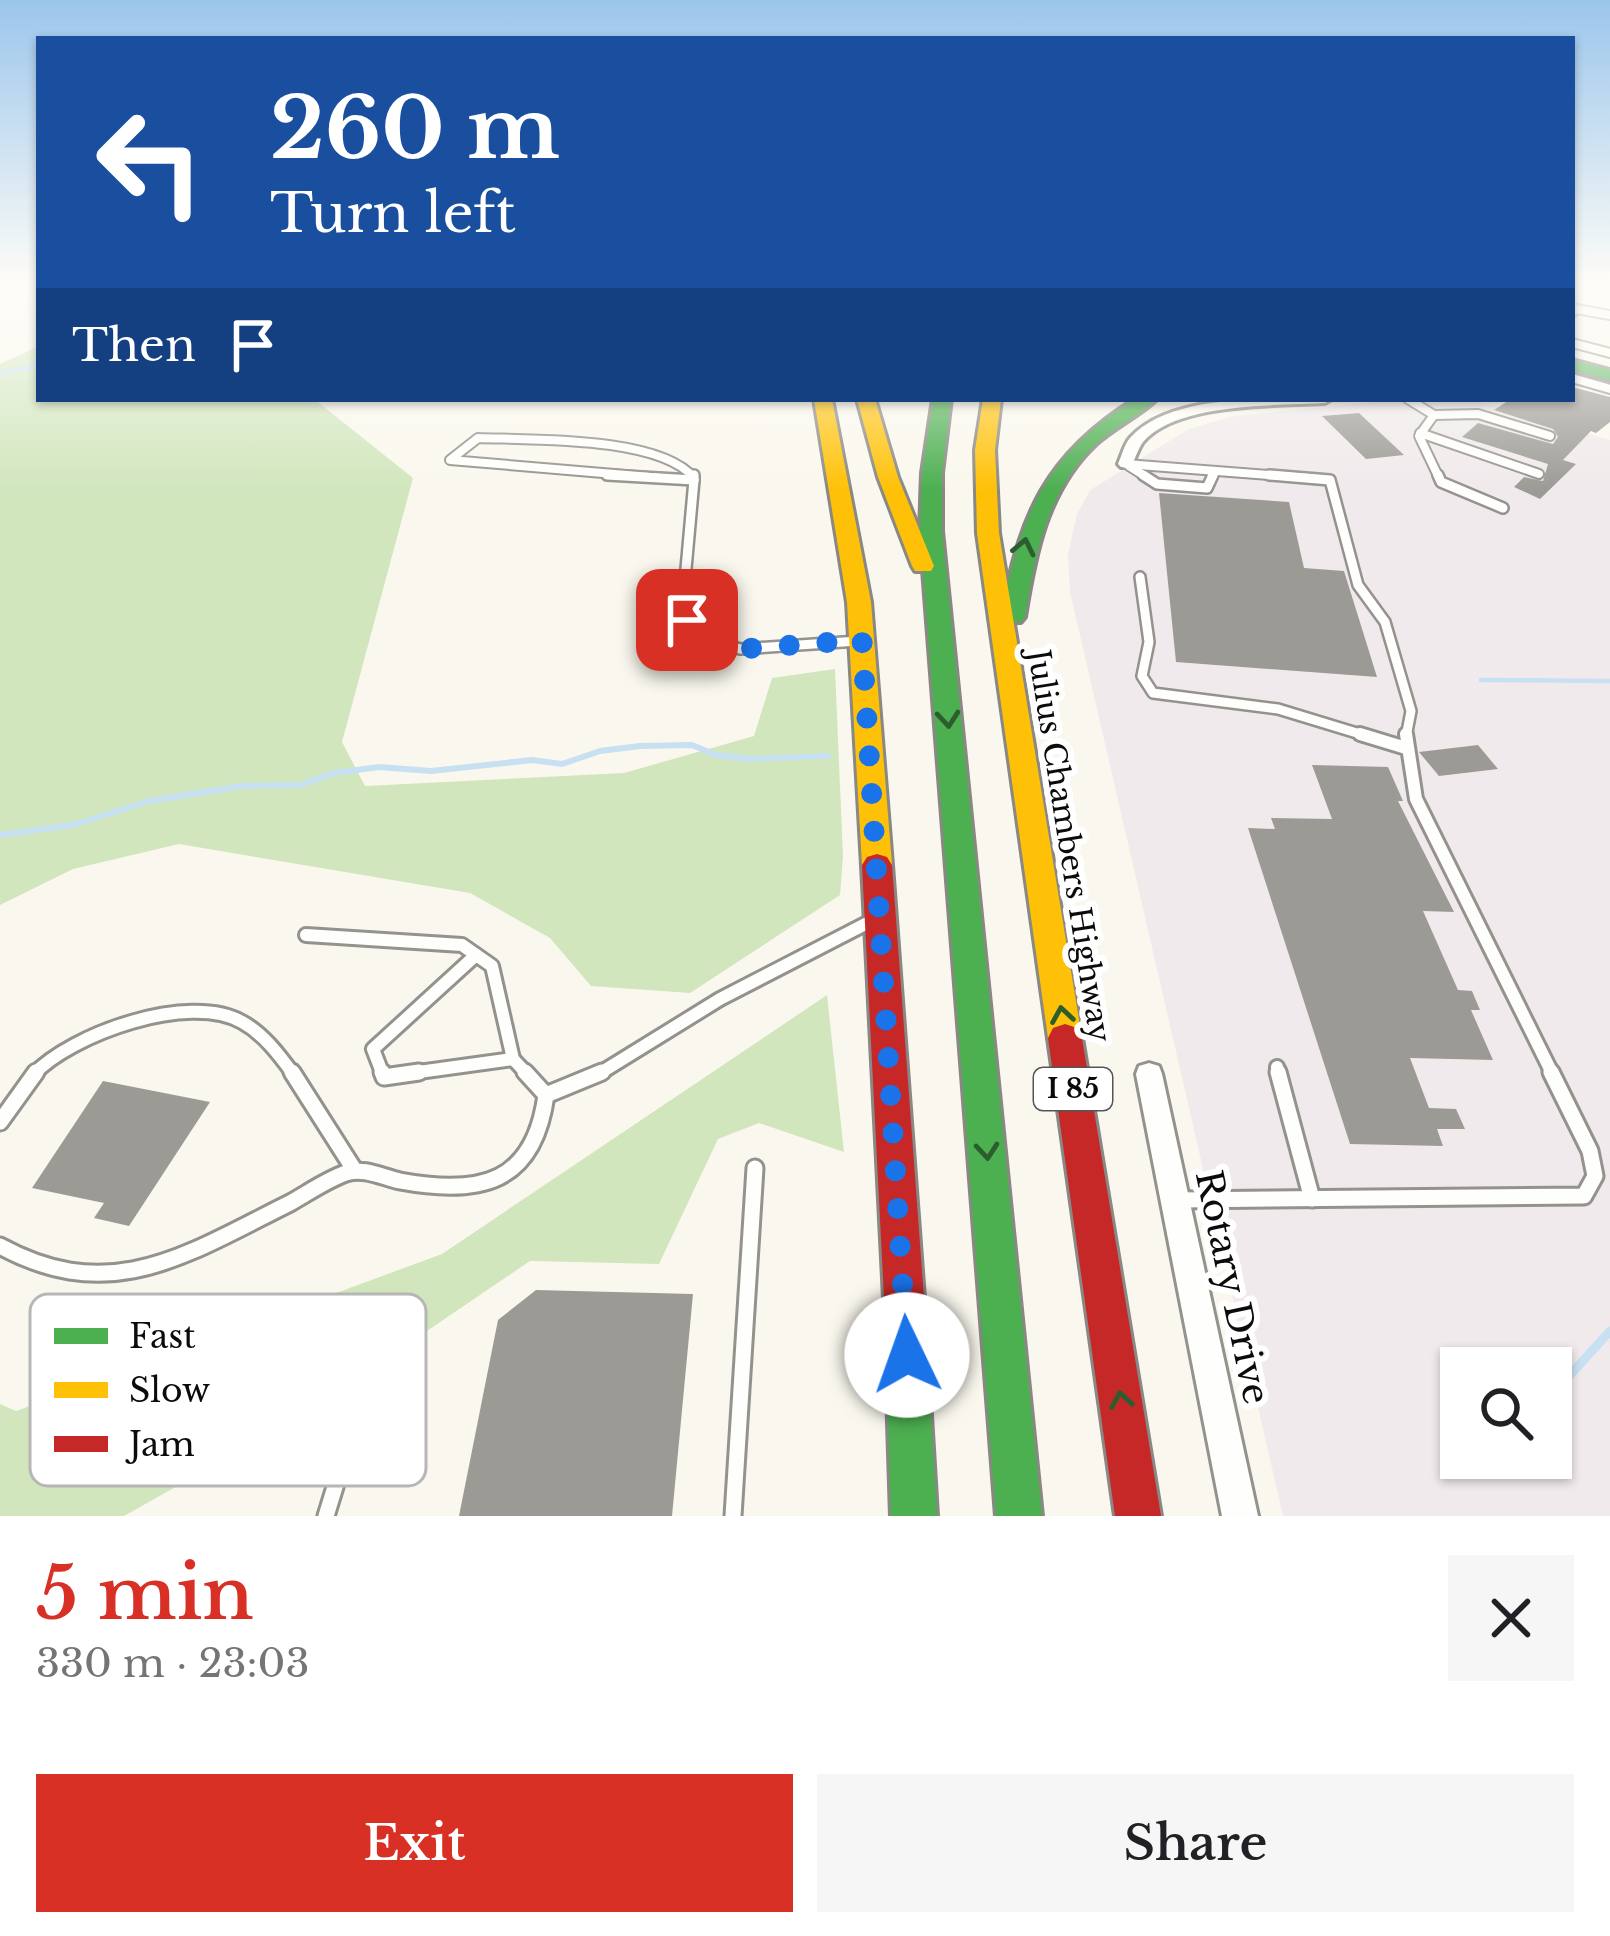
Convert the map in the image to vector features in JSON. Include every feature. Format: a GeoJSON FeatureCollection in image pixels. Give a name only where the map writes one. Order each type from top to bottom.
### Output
{"type":"FeatureCollection","features":[{"type":"Feature","properties":{"kind":"main road"},"geometry":{"type":"LineString","coordinates":[[824,402],[853,549],[862,640],[898,1163],[914,1516]]}},
{"type":"Feature","properties":{"kind":"main road"},"geometry":{"type":"LineString","coordinates":[[867,402],[887,477],[937,603]]}},
{"type":"Feature","properties":{"kind":"main road"},"geometry":{"type":"LineString","coordinates":[[942,402],[932,473],[937,603],[1019,1516]]}},
{"type":"Feature","properties":{"kind":"main road","name":"Julius Chambers Highway"},"geometry":{"type":"LineString","coordinates":[[992,402],[986,503],[1138,1516]]}},
{"type":"Feature","properties":{"kind":"main road"},"geometry":{"type":"LineString","coordinates":[[1008,662],[1022,550],[1039,500],[1077,447],[1144,402]]}},
{"type":"Feature","properties":{"kind":"street"},"geometry":{"type":"LineString","coordinates":[[1126,464],[1129,448],[1140,435],[1183,413],[1295,402]]}},
{"type":"Feature","properties":{"kind":"street","name":"Rotary Drive"},"geometry":{"type":"LineString","coordinates":[[1149,1074],[1240,1516]]}},
{"type":"Feature","properties":{"kind":"lane"},"geometry":{"type":"LineString","coordinates":[[1413,402],[1434,415]]}},
{"type":"Feature","properties":{"kind":"lane"},"geometry":{"type":"LineString","coordinates":[[1420,434],[1434,415],[1453,410],[1550,436]]}},
{"type":"Feature","properties":{"kind":"lane"},"geometry":{"type":"LineString","coordinates":[[1420,434],[1539,474]]}},
{"type":"Feature","properties":{"kind":"lane"},"geometry":{"type":"LineString","coordinates":[[1420,434],[1441,482],[1503,508]]}},
{"type":"Feature","properties":{"kind":"lane"},"geometry":{"type":"LineString","coordinates":[[694,480],[450,460],[478,438],[597,443],[663,456],[694,475],[694,480],[687,620],[694,634],[740,649],[862,640]]}},
{"type":"Feature","properties":{"kind":"lane"},"geometry":{"type":"LineString","coordinates":[[1126,464],[1157,484],[1208,488],[1213,477]]}},
{"type":"Feature","properties":{"kind":"lane"},"geometry":{"type":"LineString","coordinates":[[1126,464],[1213,477],[1330,480],[1358,585],[1385,622],[1411,711],[1406,748],[1415,799],[1469,915],[1557,1078],[1590,1150],[1595,1176],[1584,1196],[1175,1201]]}},
{"type":"Feature","properties":{"kind":"lane"},"geometry":{"type":"LineString","coordinates":[[1144,476],[1171,480]]}},
{"type":"Feature","properties":{"kind":"lane"},"geometry":{"type":"LineString","coordinates":[[1197,482],[1213,477]]}},
{"type":"Feature","properties":{"kind":"lane"},"geometry":{"type":"LineString","coordinates":[[1140,577],[1149,642],[1142,676],[1153,693],[1278,709],[1406,748]]}},
{"type":"Feature","properties":{"kind":"lane"},"geometry":{"type":"LineString","coordinates":[[546,1095],[584,1083],[720,999],[880,916]]}},
{"type":"Feature","properties":{"kind":"lane"},"geometry":{"type":"LineString","coordinates":[[306,935],[462,946],[492,966],[513,1060],[546,1095]]}},
{"type":"Feature","properties":{"kind":"lane"},"geometry":{"type":"LineString","coordinates":[[476,956],[373,1049],[384,1077],[513,1060]]}},
{"type":"Feature","properties":{"kind":"lane"},"geometry":{"type":"LineString","coordinates":[[0,1122],[38,1069],[66,1047],[178,1012],[216,1011],[242,1021],[273,1048],[355,1171]]}},
{"type":"Feature","properties":{"kind":"lane"},"geometry":{"type":"LineString","coordinates":[[1277,1067],[1312,1199]]}},
{"type":"Feature","properties":{"kind":"lane"},"geometry":{"type":"LineString","coordinates":[[0,1246],[29,1267],[70,1276],[147,1271],[355,1171],[414,1184],[461,1187],[506,1174],[527,1160],[537,1142],[546,1095]]}},
{"type":"Feature","properties":{"kind":"lane"},"geometry":{"type":"LineString","coordinates":[[734,1516],[754,1168]]}},
{"type":"Feature","properties":{"kind":"lane"},"geometry":{"type":"LineString","coordinates":[[326,1516],[335,1486]]}},
{"type":"Feature","properties":{"kind":"shaded area"},"geometry":{"type":"Polygon","coordinates":[[[1375,402],[1481,402],[1610,440],[1610,1516],[1283,1516],[1070,592],[1068,554],[1077,514],[1090,490],[1189,429],[1233,416],[1375,402]]]}},
{"type":"Feature","properties":{"kind":"green space"},"geometry":{"type":"Polygon","coordinates":[[[36,350],[36,402],[318,402],[413,478],[342,742],[365,786],[624,773],[754,736],[772,678],[835,669],[843,856],[840,895],[690,993],[591,986],[550,938],[470,893],[179,844],[73,869],[0,905],[0,364],[36,350]]]}},
{"type":"Feature","properties":{"kind":"green space"},"geometry":{"type":"Polygon","coordinates":[[[827,995],[844,1152],[759,1123],[718,1139],[659,1264],[530,1261],[426,1332],[426,1294],[333,1294],[442,1254],[827,995]]]}},
{"type":"Feature","properties":{"kind":"green space"},"geometry":{"type":"Polygon","coordinates":[[[0,1404],[16,1411],[30,1406],[30,1486],[177,1486],[124,1516],[0,1516],[0,1404]]]}},
{"type":"Feature","properties":{"kind":"building"},"geometry":{"type":"Polygon","coordinates":[[[1575,388],[1610,397],[1610,422],[1596,433],[1591,431],[1563,460],[1576,464],[1540,499],[1514,487],[1524,477],[1543,481],[1548,464],[1462,437],[1478,423],[1553,444],[1558,437],[1553,429],[1494,410],[1506,402],[1575,402],[1575,388]]]}},
{"type":"Feature","properties":{"kind":"building"},"geometry":{"type":"Polygon","coordinates":[[[1359,413],[1404,455],[1366,459],[1322,416],[1359,413]]]}},
{"type":"Feature","properties":{"kind":"building"},"geometry":{"type":"Polygon","coordinates":[[[1159,493],[1289,502],[1304,568],[1344,571],[1377,677],[1176,662],[1159,493]]]}},
{"type":"Feature","properties":{"kind":"building"},"geometry":{"type":"Polygon","coordinates":[[[1478,745],[1498,769],[1439,776],[1419,752],[1478,745]]]}},
{"type":"Feature","properties":{"kind":"building"},"geometry":{"type":"Polygon","coordinates":[[[1312,765],[1388,767],[1403,801],[1398,801],[1454,912],[1423,911],[1458,990],[1472,991],[1480,1010],[1471,1010],[1493,1060],[1410,1058],[1429,1108],[1456,1109],[1465,1129],[1437,1129],[1443,1146],[1350,1144],[1248,828],[1275,829],[1271,818],[1332,819],[1312,765]]]}},
{"type":"Feature","properties":{"kind":"building"},"geometry":{"type":"Polygon","coordinates":[[[103,1081],[210,1102],[129,1226],[94,1218],[104,1203],[32,1188],[103,1081]]]}},
{"type":"Feature","properties":{"kind":"building"},"geometry":{"type":"Polygon","coordinates":[[[536,1290],[693,1294],[672,1516],[459,1516],[498,1320],[536,1290]]]}},
{"type":"Feature","properties":{"kind":"waterway"},"geometry":{"type":"LineString","coordinates":[[0,373],[36,367]]}},
{"type":"Feature","properties":{"kind":"waterway"},"geometry":{"type":"LineString","coordinates":[[1481,680],[1610,681]]}},
{"type":"Feature","properties":{"kind":"waterway"},"geometry":{"type":"LineString","coordinates":[[0,835],[73,825],[149,801],[242,786],[301,785],[334,773],[379,767],[431,771],[532,760],[562,764],[600,751],[640,746],[692,745],[716,755],[749,759],[828,756]]}},
{"type":"Feature","properties":{"kind":"waterway"},"geometry":{"type":"LineString","coordinates":[[1572,1373],[1610,1331]]}},
{"type":"Feature","properties":{"kind":"traffic: fast"},"geometry":{"type":"LineString","coordinates":[[1575,366],[1610,375]]}},
{"type":"Feature","properties":{"kind":"traffic: fast"},"geometry":{"type":"LineString","coordinates":[[942,402],[932,473],[931,531],[1019,1516]]}},
{"type":"Feature","properties":{"kind":"traffic: fast"},"geometry":{"type":"LineString","coordinates":[[1013,617],[1027,546],[1050,488],[1088,441],[1143,402]]}},
{"type":"Feature","properties":{"kind":"traffic: fast"},"geometry":{"type":"LineString","coordinates":[[904,1298],[914,1516]]}},
{"type":"Feature","properties":{"kind":"traffic: slow"},"geometry":{"type":"LineString","coordinates":[[824,402],[859,602],[877,865]]}},
{"type":"Feature","properties":{"kind":"traffic: slow"},"geometry":{"type":"LineString","coordinates":[[867,402],[888,477],[923,566]]}},
{"type":"Feature","properties":{"kind":"traffic: slow"},"geometry":{"type":"LineString","coordinates":[[992,402],[985,450],[988,533],[1065,1038]]}},
{"type":"Feature","properties":{"kind":"traffic: jam"},"geometry":{"type":"LineString","coordinates":[[877,865],[904,1298]]}},
{"type":"Feature","properties":{"kind":"traffic: jam"},"geometry":{"type":"LineString","coordinates":[[1065,1038],[1138,1516]]}},
{"type":"Feature","properties":{"kind":"route"},"geometry":{"type":"LineString","coordinates":[[687,620],[694,634],[740,649],[862,640],[907,1355]]}}]}
